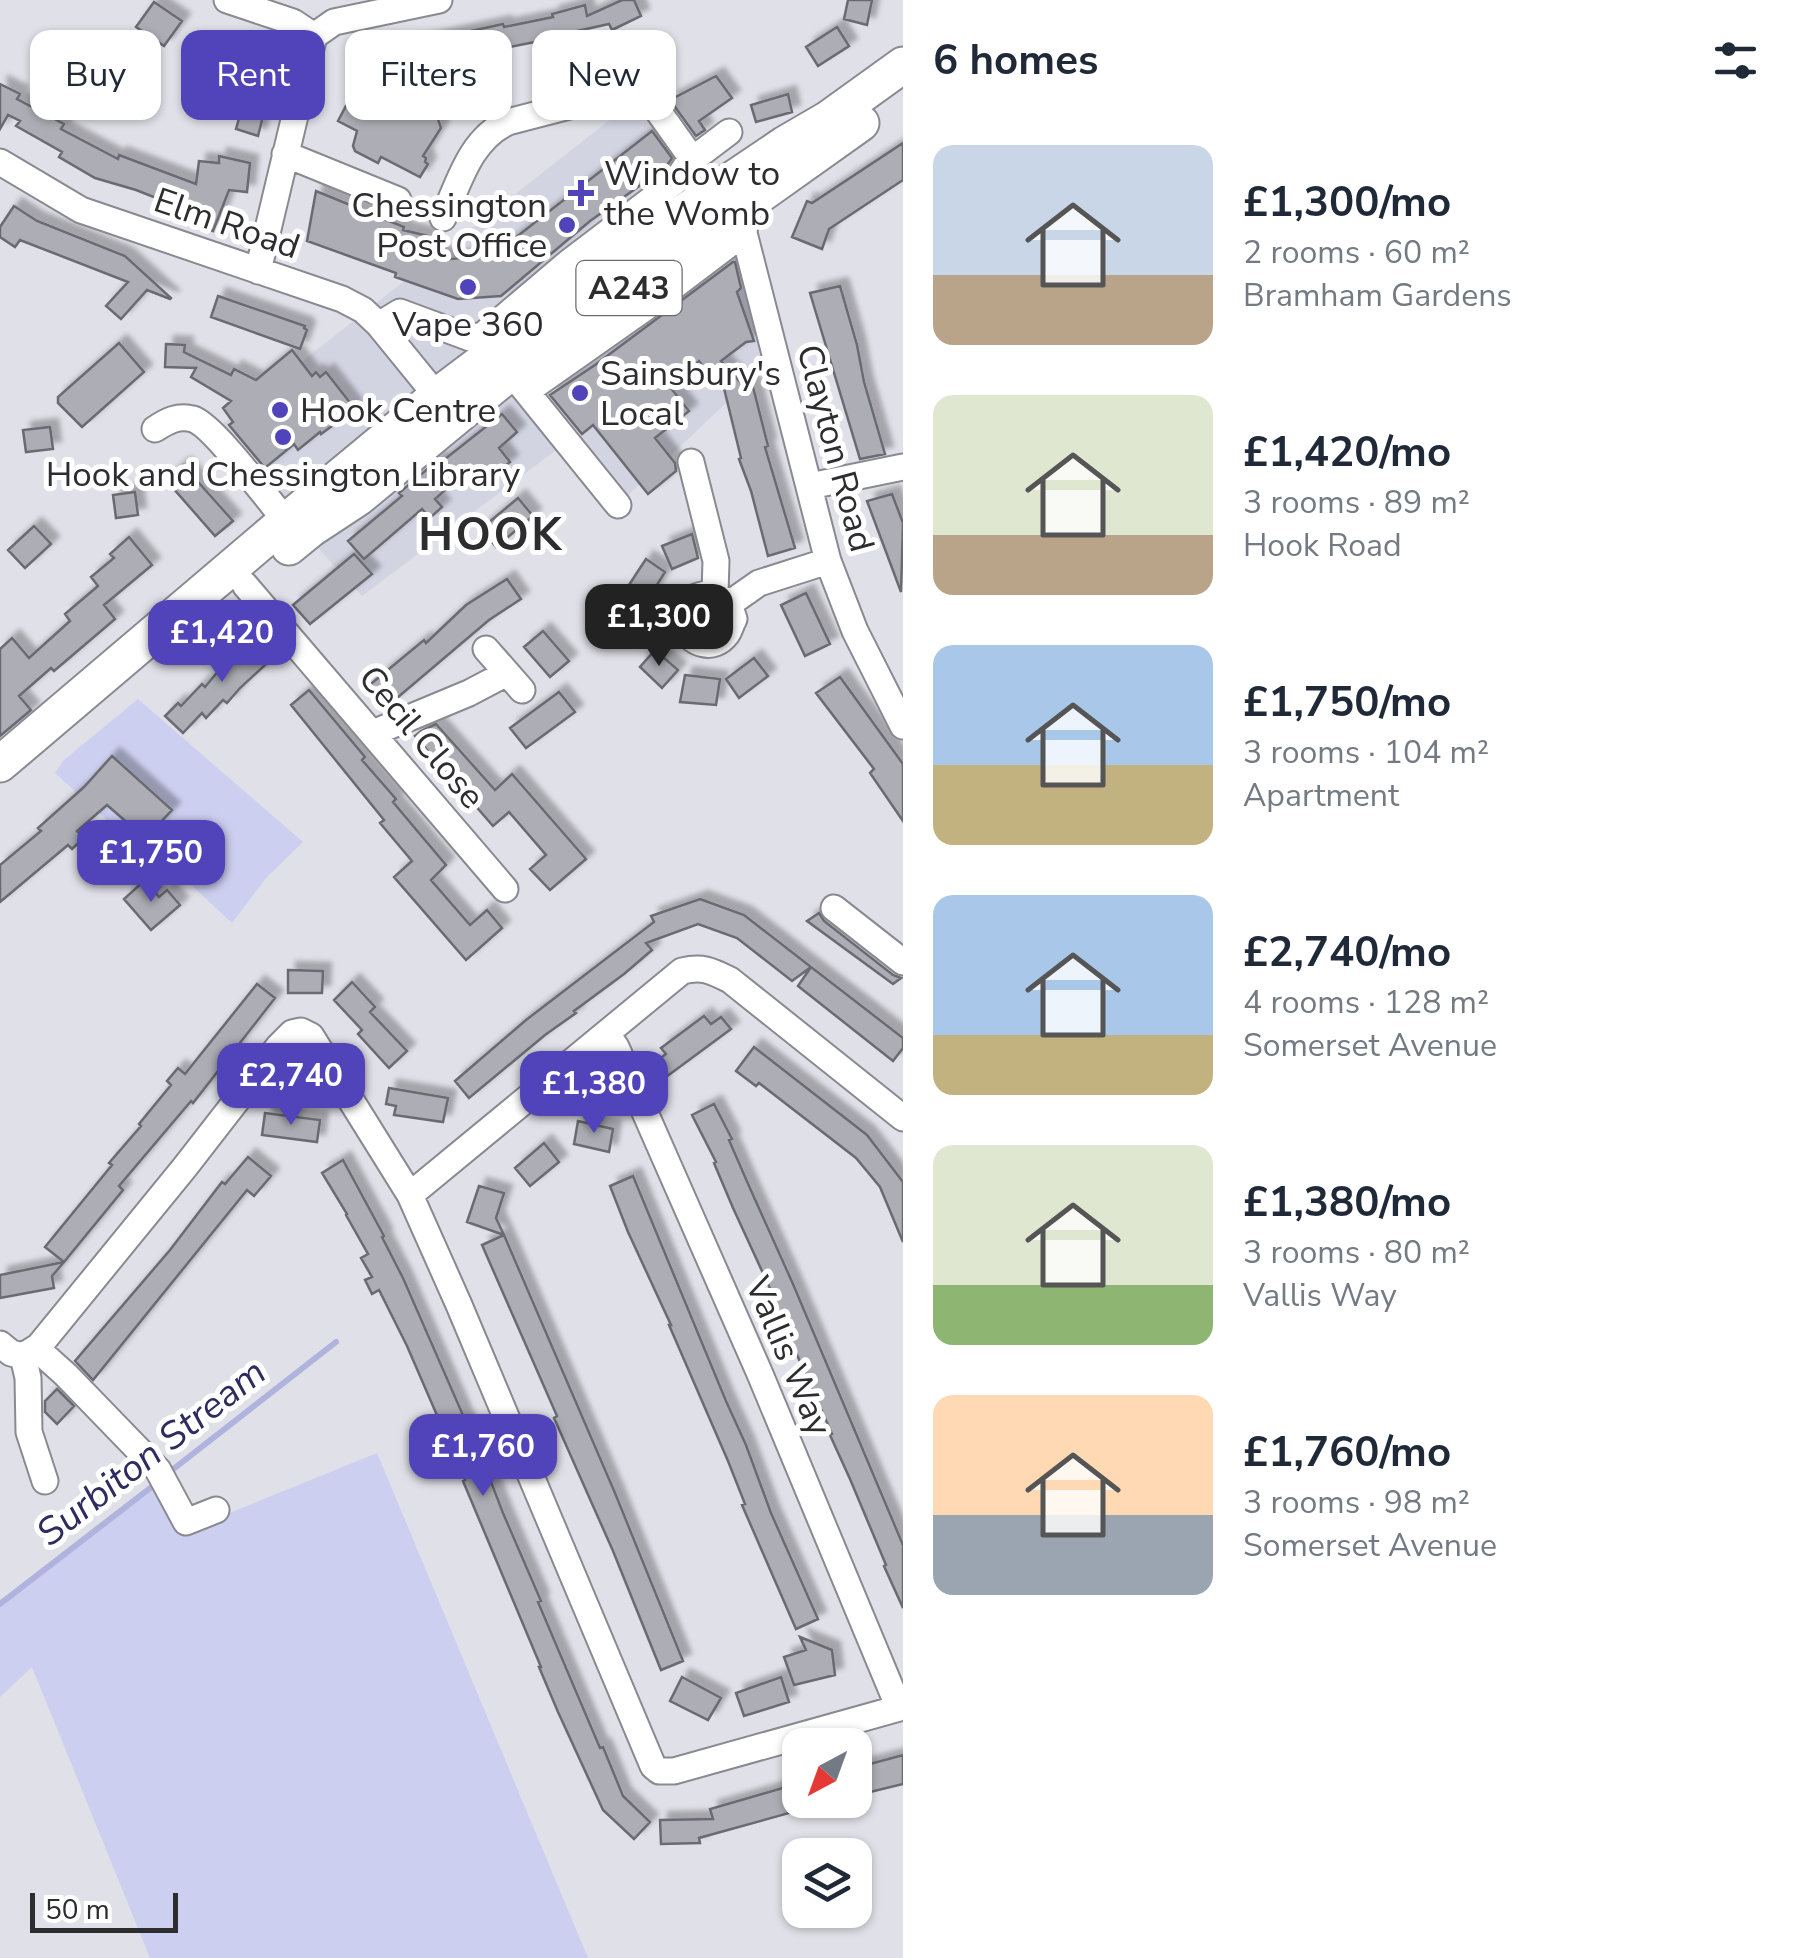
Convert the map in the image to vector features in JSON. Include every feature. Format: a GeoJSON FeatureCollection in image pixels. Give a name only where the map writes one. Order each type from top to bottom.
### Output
{"type":"FeatureCollection","features":[{"type":"Feature","properties":{"kind":"highway","name":"A243"},"geometry":{"type":"LineString","coordinates":[[741,206],[828,118],[903,64]]}},
{"type":"Feature","properties":{"kind":"highway","name":"A243"},"geometry":{"type":"LineString","coordinates":[[445,407],[519,382],[741,206],[903,94]]}},
{"type":"Feature","properties":{"kind":"highway","name":"A243"},"geometry":{"type":"LineString","coordinates":[[0,791],[311,528],[358,498],[439,434],[445,407],[613,263],[689,182],[741,206]]}},
{"type":"Feature","properties":{"kind":"highway"},"geometry":{"type":"LineString","coordinates":[[0,764],[286,520],[445,407]]}},
{"type":"Feature","properties":{"kind":"street"},"geometry":{"type":"LineString","coordinates":[[227,0],[293,22],[305,30]]}},
{"type":"Feature","properties":{"kind":"street"},"geometry":{"type":"LineString","coordinates":[[323,30],[334,22],[439,0]]}},
{"type":"Feature","properties":{"kind":"street"},"geometry":{"type":"LineString","coordinates":[[443,218],[470,158],[496,127],[634,89],[646,94],[689,182]]}},
{"type":"Feature","properties":{"kind":"street"},"geometry":{"type":"LineString","coordinates":[[258,271],[293,120]]}},
{"type":"Feature","properties":{"kind":"street"},"geometry":{"type":"LineString","coordinates":[[379,326],[400,312],[470,338],[483,335],[568,264],[689,182],[729,132]]}},
{"type":"Feature","properties":{"kind":"street"},"geometry":{"type":"LineString","coordinates":[[285,154],[398,200]]}},
{"type":"Feature","properties":{"kind":"street","name":"Elm Road"},"geometry":{"type":"LineString","coordinates":[[0,162],[82,210],[342,299],[363,310],[445,407]]}},
{"type":"Feature","properties":{"kind":"street","name":"Clayton Road"},"geometry":{"type":"LineString","coordinates":[[741,206],[828,561],[855,632],[903,726]]}},
{"type":"Feature","properties":{"kind":"street"},"geometry":{"type":"LineString","coordinates":[[519,382],[618,505]]}},
{"type":"Feature","properties":{"kind":"street"},"geometry":{"type":"LineString","coordinates":[[156,429],[171,418],[193,419],[212,432],[286,520]]}},
{"type":"Feature","properties":{"kind":"street"},"geometry":{"type":"LineString","coordinates":[[691,462],[722,598],[828,561]]}},
{"type":"Feature","properties":{"kind":"street"},"geometry":{"type":"LineString","coordinates":[[810,486],[903,466]]}},
{"type":"Feature","properties":{"kind":"street","name":"Cecil Close"},"geometry":{"type":"LineString","coordinates":[[245,585],[505,890]]}},
{"type":"Feature","properties":{"kind":"street"},"geometry":{"type":"LineString","coordinates":[[373,733],[468,693],[514,682],[486,649]]}},
{"type":"Feature","properties":{"kind":"street"},"geometry":{"type":"LineString","coordinates":[[834,908],[903,962]]}},
{"type":"Feature","properties":{"kind":"street"},"geometry":{"type":"LineString","coordinates":[[410,1195],[682,972],[698,968],[708,968],[730,980],[903,1118]]}},
{"type":"Feature","properties":{"kind":"street"},"geometry":{"type":"LineString","coordinates":[[20,1349],[185,1167],[279,1046],[292,1033],[301,1031],[311,1036],[410,1195],[653,1766],[659,1771],[674,1770],[901,1708]]}},
{"type":"Feature","properties":{"kind":"street","name":"Vallis Way"},"geometry":{"type":"LineString","coordinates":[[608,1034],[760,1374],[901,1708]]}},
{"type":"Feature","properties":{"kind":"street"},"geometry":{"type":"LineString","coordinates":[[20,1349],[66,1375],[164,1480],[186,1522],[216,1510]]}},
{"type":"Feature","properties":{"kind":"street"},"geometry":{"type":"LineString","coordinates":[[20,1349],[28,1378],[30,1432],[44,1481]]}},
{"type":"Feature","properties":{"kind":"shaded area"},"geometry":{"type":"Polygon","coordinates":[[[676,103],[744,233],[776,356],[618,505],[567,442],[362,596],[212,432],[609,120],[676,120],[676,103]]]}},
{"type":"Feature","properties":{"kind":"shaded area"},"geometry":{"type":"Polygon","coordinates":[[[138,699],[303,842],[266,878],[232,923],[160,856],[153,862],[55,773],[64,760],[138,699]]]}},
{"type":"Feature","properties":{"kind":"shaded area"},"geometry":{"type":"Polygon","coordinates":[[[377,1453],[588,1958],[150,1958],[32,1667],[0,1697],[0,1599],[3,1602],[159,1480],[183,1532],[377,1453]]]}},
{"type":"Feature","properties":{"kind":"building"},"geometry":{"type":"Polygon","coordinates":[[[622,0],[634,0],[641,16],[612,30],[609,24],[582,30],[532,30],[532,43],[512,47],[512,30],[475,30],[553,17],[552,14],[585,5],[587,16],[622,0]]]}},
{"type":"Feature","properties":{"kind":"building"},"geometry":{"type":"Polygon","coordinates":[[[848,0],[872,0],[867,25],[844,19],[848,0]]]}},
{"type":"Feature","properties":{"kind":"building"},"geometry":{"type":"Polygon","coordinates":[[[154,2],[182,21],[164,46],[161,30],[136,27],[154,2]]]}},
{"type":"Feature","properties":{"kind":"building"},"geometry":{"type":"Polygon","coordinates":[[[837,27],[849,46],[818,66],[806,47],[837,27]]]}},
{"type":"Feature","properties":{"kind":"building"},"geometry":{"type":"Polygon","coordinates":[[[716,76],[732,98],[699,121],[705,130],[696,136],[676,108],[676,97],[716,76]]]}},
{"type":"Feature","properties":{"kind":"building"},"geometry":{"type":"Polygon","coordinates":[[[0,84],[20,94],[17,99],[30,106],[30,120],[56,120],[64,124],[61,129],[118,159],[119,155],[196,184],[199,161],[219,163],[219,156],[250,163],[247,192],[229,190],[213,231],[193,223],[197,214],[95,178],[59,157],[62,152],[16,126],[20,121],[8,115],[0,129],[0,84]]]}},
{"type":"Feature","properties":{"kind":"building"},"geometry":{"type":"Polygon","coordinates":[[[788,94],[792,112],[756,122],[751,105],[788,94]]]}},
{"type":"Feature","properties":{"kind":"building"},"geometry":{"type":"Polygon","coordinates":[[[345,108],[345,120],[438,120],[441,128],[423,156],[428,164],[420,177],[381,157],[378,163],[355,151],[357,131],[338,121],[345,108]]]}},
{"type":"Feature","properties":{"kind":"building"},"geometry":{"type":"Polygon","coordinates":[[[239,120],[262,120],[258,136],[236,129],[239,120]]]}},
{"type":"Feature","properties":{"kind":"building"},"geometry":{"type":"Polygon","coordinates":[[[652,131],[672,158],[666,167],[590,221],[501,296],[458,299],[307,241],[316,191],[404,227],[403,230],[428,236],[424,249],[450,259],[492,256],[652,131]]]}},
{"type":"Feature","properties":{"kind":"building"},"geometry":{"type":"Polygon","coordinates":[[[903,143],[903,180],[829,229],[822,249],[792,237],[807,201],[812,203],[903,143]]]}},
{"type":"Feature","properties":{"kind":"building"},"geometry":{"type":"Polygon","coordinates":[[[14,206],[37,221],[125,256],[171,298],[147,290],[121,319],[106,306],[128,282],[20,240],[15,247],[0,237],[0,227],[14,206]]]}},
{"type":"Feature","properties":{"kind":"building"},"geometry":{"type":"Polygon","coordinates":[[[733,262],[741,288],[737,292],[754,341],[746,342],[721,361],[743,385],[752,383],[768,446],[765,447],[795,548],[768,556],[739,459],[720,372],[712,378],[699,361],[670,387],[689,411],[655,438],[675,463],[676,471],[648,494],[593,425],[582,434],[550,395],[733,262]]]}},
{"type":"Feature","properties":{"kind":"building"},"geometry":{"type":"Polygon","coordinates":[[[840,286],[885,454],[860,459],[810,293],[840,286]]]}},
{"type":"Feature","properties":{"kind":"building"},"geometry":{"type":"Polygon","coordinates":[[[218,296],[305,326],[300,349],[211,317],[218,296]]]}},
{"type":"Feature","properties":{"kind":"building"},"geometry":{"type":"Polygon","coordinates":[[[119,343],[144,372],[82,427],[58,403],[58,397],[119,343]]]}},
{"type":"Feature","properties":{"kind":"building","name":"Hook Centre"},"geometry":{"type":"Polygon","coordinates":[[[166,344],[185,345],[184,352],[231,375],[234,369],[256,380],[292,350],[312,376],[316,372],[320,377],[326,372],[355,409],[298,450],[294,444],[265,468],[229,425],[233,422],[223,408],[231,401],[191,377],[196,368],[165,367],[166,344]]]}},
{"type":"Feature","properties":{"kind":"building"},"geometry":{"type":"Polygon","coordinates":[[[502,414],[517,432],[499,448],[510,462],[491,477],[487,473],[473,484],[464,473],[435,499],[442,507],[430,518],[422,509],[364,559],[348,541],[438,460],[440,463],[502,414]]]}},
{"type":"Feature","properties":{"kind":"building"},"geometry":{"type":"Polygon","coordinates":[[[50,427],[53,449],[26,452],[23,430],[50,427]]]}},
{"type":"Feature","properties":{"kind":"building"},"geometry":{"type":"Polygon","coordinates":[[[183,465],[233,521],[215,536],[166,480],[183,465]]]}},
{"type":"Feature","properties":{"kind":"building"},"geometry":{"type":"Polygon","coordinates":[[[135,492],[138,515],[116,518],[113,495],[135,492]]]}},
{"type":"Feature","properties":{"kind":"building"},"geometry":{"type":"Polygon","coordinates":[[[892,494],[903,523],[901,592],[867,501],[892,494]]]}},
{"type":"Feature","properties":{"kind":"building"},"geometry":{"type":"Polygon","coordinates":[[[518,498],[533,516],[496,547],[481,529],[518,498]]]}},
{"type":"Feature","properties":{"kind":"building"},"geometry":{"type":"Polygon","coordinates":[[[34,526],[51,544],[25,568],[8,550],[34,526]]]}},
{"type":"Feature","properties":{"kind":"building"},"geometry":{"type":"Polygon","coordinates":[[[692,534],[698,558],[672,569],[662,546],[692,534]]]}},
{"type":"Feature","properties":{"kind":"building"},"geometry":{"type":"Polygon","coordinates":[[[129,537],[152,565],[104,605],[115,619],[19,696],[31,710],[0,736],[0,649],[12,638],[29,658],[70,621],[65,614],[98,586],[91,577],[114,558],[110,554],[129,537]]]}},
{"type":"Feature","properties":{"kind":"building"},"geometry":{"type":"Polygon","coordinates":[[[354,554],[372,574],[310,624],[293,605],[354,554]]]}},
{"type":"Feature","properties":{"kind":"building"},"geometry":{"type":"Polygon","coordinates":[[[646,559],[665,572],[647,601],[627,588],[646,559]]]}},
{"type":"Feature","properties":{"kind":"building"},"geometry":{"type":"Polygon","coordinates":[[[507,579],[521,599],[489,620],[384,709],[366,688],[424,640],[426,643],[466,605],[507,579]]]}},
{"type":"Feature","properties":{"kind":"building"},"geometry":{"type":"Polygon","coordinates":[[[806,593],[830,644],[805,656],[781,605],[806,593]]]}},
{"type":"Feature","properties":{"kind":"building"},"geometry":{"type":"Polygon","coordinates":[[[643,611],[647,641],[624,645],[619,614],[643,611]]]}},
{"type":"Feature","properties":{"kind":"building"},"geometry":{"type":"Polygon","coordinates":[[[543,631],[569,661],[550,677],[524,647],[543,631]]]}},
{"type":"Feature","properties":{"kind":"building"},"geometry":{"type":"Polygon","coordinates":[[[259,636],[276,655],[227,703],[223,700],[206,718],[202,713],[183,733],[165,716],[202,684],[205,687],[259,636]]]}},
{"type":"Feature","properties":{"kind":"building"},"geometry":{"type":"Polygon","coordinates":[[[655,650],[678,670],[662,688],[640,667],[655,650]]]}},
{"type":"Feature","properties":{"kind":"building"},"geometry":{"type":"Polygon","coordinates":[[[754,658],[768,676],[739,698],[726,679],[754,658]]]}},
{"type":"Feature","properties":{"kind":"building"},"geometry":{"type":"Polygon","coordinates":[[[685,675],[720,679],[716,705],[680,702],[685,675]]]}},
{"type":"Feature","properties":{"kind":"building"},"geometry":{"type":"Polygon","coordinates":[[[840,677],[903,764],[903,821],[870,773],[874,769],[816,693],[840,677]]]}},
{"type":"Feature","properties":{"kind":"building"},"geometry":{"type":"Polygon","coordinates":[[[309,690],[446,865],[431,880],[470,925],[487,910],[502,928],[466,960],[394,877],[412,861],[380,823],[384,820],[291,705],[309,690]]]}},
{"type":"Feature","properties":{"kind":"building"},"geometry":{"type":"Polygon","coordinates":[[[559,692],[575,712],[526,748],[510,728],[559,692]]]}},
{"type":"Feature","properties":{"kind":"building"},"geometry":{"type":"Polygon","coordinates":[[[436,724],[495,790],[512,774],[586,859],[550,890],[530,869],[546,855],[509,812],[493,826],[415,736],[436,724]]]}},
{"type":"Feature","properties":{"kind":"building"},"geometry":{"type":"Polygon","coordinates":[[[112,756],[172,810],[153,830],[147,825],[139,833],[107,805],[77,831],[84,838],[72,849],[68,845],[0,902],[0,865],[41,831],[38,828],[112,756]]]}},
{"type":"Feature","properties":{"kind":"building"},"geometry":{"type":"Polygon","coordinates":[[[145,880],[159,897],[167,890],[180,905],[151,930],[124,899],[145,880]]]}},
{"type":"Feature","properties":{"kind":"building"},"geometry":{"type":"Polygon","coordinates":[[[700,899],[744,915],[811,967],[792,981],[737,938],[698,924],[646,943],[652,950],[469,1098],[455,1081],[526,1020],[654,922],[651,916],[700,899]]]}},
{"type":"Feature","properties":{"kind":"building"},"geometry":{"type":"Polygon","coordinates":[[[819,913],[824,921],[901,978],[893,984],[807,921],[819,913]]]}},
{"type":"Feature","properties":{"kind":"building"},"geometry":{"type":"Polygon","coordinates":[[[811,967],[903,1038],[903,1048],[893,1061],[798,986],[811,967]]]}},
{"type":"Feature","properties":{"kind":"building"},"geometry":{"type":"Polygon","coordinates":[[[288,970],[323,971],[322,993],[288,993],[288,970]]]}},
{"type":"Feature","properties":{"kind":"building"},"geometry":{"type":"Polygon","coordinates":[[[352,982],[375,1007],[370,1012],[407,1051],[389,1068],[334,1000],[352,982]]]}},
{"type":"Feature","properties":{"kind":"building"},"geometry":{"type":"Polygon","coordinates":[[[257,984],[275,998],[193,1103],[119,1186],[123,1190],[64,1262],[45,1247],[141,1126],[171,1085],[167,1081],[178,1068],[185,1074],[257,984]]]}},
{"type":"Feature","properties":{"kind":"building"},"geometry":{"type":"Polygon","coordinates":[[[704,1016],[711,1024],[721,1017],[731,1029],[666,1077],[655,1062],[666,1054],[661,1048],[704,1016]]]}},
{"type":"Feature","properties":{"kind":"building"},"geometry":{"type":"Polygon","coordinates":[[[754,1047],[867,1135],[903,1182],[903,1242],[880,1187],[856,1158],[759,1083],[756,1086],[736,1071],[754,1047]]]}},
{"type":"Feature","properties":{"kind":"building"},"geometry":{"type":"Polygon","coordinates":[[[389,1088],[448,1098],[443,1122],[394,1115],[396,1106],[386,1104],[389,1088]]]}},
{"type":"Feature","properties":{"kind":"building"},"geometry":{"type":"Polygon","coordinates":[[[714,1104],[903,1545],[903,1608],[773,1295],[692,1115],[714,1104]]]}},
{"type":"Feature","properties":{"kind":"building"},"geometry":{"type":"Polygon","coordinates":[[[265,1113],[320,1120],[317,1142],[262,1135],[265,1113]]]}},
{"type":"Feature","properties":{"kind":"building"},"geometry":{"type":"Polygon","coordinates":[[[578,1121],[613,1129],[609,1152],[574,1144],[578,1121]]]}},
{"type":"Feature","properties":{"kind":"building"},"geometry":{"type":"Polygon","coordinates":[[[544,1143],[559,1162],[530,1186],[515,1168],[544,1143]]]}},
{"type":"Feature","properties":{"kind":"building"},"geometry":{"type":"Polygon","coordinates":[[[248,1157],[271,1176],[254,1196],[247,1190],[93,1380],[75,1361],[222,1182],[225,1184],[248,1157]]]}},
{"type":"Feature","properties":{"kind":"building"},"geometry":{"type":"Polygon","coordinates":[[[343,1160],[384,1236],[483,1461],[600,1748],[603,1747],[623,1796],[650,1822],[634,1839],[603,1810],[558,1712],[407,1346],[379,1290],[372,1294],[365,1280],[372,1277],[361,1258],[368,1254],[322,1173],[343,1160]]]}},
{"type":"Feature","properties":{"kind":"building"},"geometry":{"type":"Polygon","coordinates":[[[633,1176],[818,1619],[796,1629],[610,1186],[633,1176]]]}},
{"type":"Feature","properties":{"kind":"building"},"geometry":{"type":"Polygon","coordinates":[[[479,1186],[504,1193],[496,1218],[504,1235],[467,1222],[479,1186]]]}},
{"type":"Feature","properties":{"kind":"building"},"geometry":{"type":"Polygon","coordinates":[[[504,1235],[683,1661],[661,1670],[482,1245],[504,1235]]]}},
{"type":"Feature","properties":{"kind":"building"},"geometry":{"type":"Polygon","coordinates":[[[64,1262],[52,1276],[54,1288],[0,1298],[0,1275],[64,1262]]]}},
{"type":"Feature","properties":{"kind":"building"},"geometry":{"type":"Polygon","coordinates":[[[57,1389],[74,1406],[57,1424],[45,1412],[45,1401],[57,1389]]]}},
{"type":"Feature","properties":{"kind":"building"},"geometry":{"type":"Polygon","coordinates":[[[800,1637],[832,1650],[835,1675],[794,1685],[784,1657],[806,1650],[800,1637]]]}},
{"type":"Feature","properties":{"kind":"building"},"geometry":{"type":"Polygon","coordinates":[[[682,1677],[721,1698],[708,1720],[670,1701],[682,1677]]]}},
{"type":"Feature","properties":{"kind":"building"},"geometry":{"type":"Polygon","coordinates":[[[781,1677],[789,1702],[744,1716],[736,1693],[781,1677]]]}},
{"type":"Feature","properties":{"kind":"building"},"geometry":{"type":"Polygon","coordinates":[[[903,1755],[903,1784],[872,1792],[872,1763],[903,1755]]]}},
{"type":"Feature","properties":{"kind":"building"},"geometry":{"type":"Polygon","coordinates":[[[782,1788],[782,1815],[699,1838],[700,1843],[661,1844],[660,1820],[713,1819],[710,1809],[782,1788]]]}},
{"type":"Feature","properties":{"kind":"waterway","name":"Surbiton Stream"},"geometry":{"type":"LineString","coordinates":[[167,1474],[336,1342]]}},
{"type":"Feature","properties":{"kind":"waterway","name":"Surbiton Stream"},"geometry":{"type":"LineString","coordinates":[[0,1604],[158,1482]]}},
{"type":"Feature","properties":{"kind":"place","name":"Window to the Womb"},"geometry":{"type":"Point","coordinates":[581,193]}},
{"type":"Feature","properties":{"kind":"place","name":"Chessington Post Office"},"geometry":{"type":"Point","coordinates":[567,225]}},
{"type":"Feature","properties":{"kind":"place","name":"Vape 360"},"geometry":{"type":"Point","coordinates":[468,287]}},
{"type":"Feature","properties":{"kind":"place","name":"Sainsbury's Local"},"geometry":{"type":"Point","coordinates":[580,393]}},
{"type":"Feature","properties":{"kind":"place","name":"Hook Centre"},"geometry":{"type":"Point","coordinates":[280,410]}},
{"type":"Feature","properties":{"kind":"place","name":"Hook and Chessington Library"},"geometry":{"type":"Point","coordinates":[283,437]}},
{"type":"Feature","properties":{"kind":"district","name":"HOOK"},"geometry":{"type":"Point","coordinates":[491,534]}}]}
